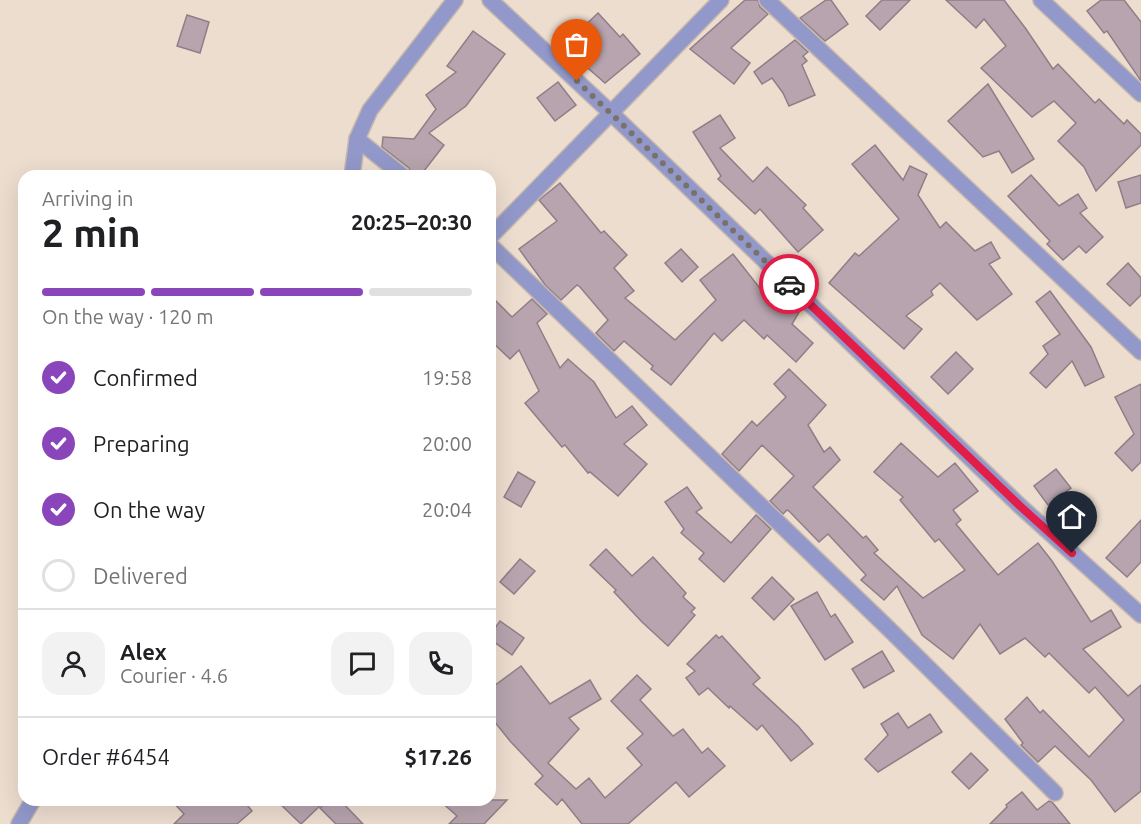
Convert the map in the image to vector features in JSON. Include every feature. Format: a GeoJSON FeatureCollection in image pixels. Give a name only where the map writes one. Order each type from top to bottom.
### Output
{"type":"FeatureCollection","features":[{"type":"Feature","properties":{"kind":"street"},"geometry":{"type":"LineString","coordinates":[[353,170],[357,139],[370,110],[455,0]]}},
{"type":"Feature","properties":{"kind":"street"},"geometry":{"type":"LineString","coordinates":[[490,0],[611,113],[1020,506],[1141,615]]}},
{"type":"Feature","properties":{"kind":"street"},"geometry":{"type":"LineString","coordinates":[[496,231],[721,0]]}},
{"type":"Feature","properties":{"kind":"street"},"geometry":{"type":"LineString","coordinates":[[767,0],[1141,352]]}},
{"type":"Feature","properties":{"kind":"street"},"geometry":{"type":"LineString","coordinates":[[1041,0],[1141,94]]}},
{"type":"Feature","properties":{"kind":"street"},"geometry":{"type":"LineString","coordinates":[[357,139],[396,170]]}},
{"type":"Feature","properties":{"kind":"street"},"geometry":{"type":"LineString","coordinates":[[496,251],[888,628],[1055,793]]}},
{"type":"Feature","properties":{"kind":"street"},"geometry":{"type":"LineString","coordinates":[[19,824],[29,806]]}},
{"type":"Feature","properties":{"kind":"building"},"geometry":{"type":"Polygon","coordinates":[[[745,0],[758,0],[760,7],[768,14],[731,48],[750,63],[734,84],[690,49],[745,0]]]}},
{"type":"Feature","properties":{"kind":"building"},"geometry":{"type":"Polygon","coordinates":[[[826,0],[831,0],[848,24],[825,41],[800,18],[826,0]]]}},
{"type":"Feature","properties":{"kind":"building"},"geometry":{"type":"Polygon","coordinates":[[[882,0],[910,0],[880,30],[866,16],[882,0]]]}},
{"type":"Feature","properties":{"kind":"building"},"geometry":{"type":"Polygon","coordinates":[[[946,0],[1004,0],[1053,69],[1058,64],[1095,103],[1099,99],[1124,124],[1127,120],[1141,134],[1141,145],[1096,191],[1084,167],[1058,141],[1076,123],[1054,101],[1032,117],[981,68],[1006,46],[984,19],[976,28],[946,0]]]}},
{"type":"Feature","properties":{"kind":"building"},"geometry":{"type":"Polygon","coordinates":[[[1101,0],[1124,0],[1141,22],[1141,81],[1107,31],[1104,33],[1087,11],[1101,0]]]}},
{"type":"Feature","properties":{"kind":"building"},"geometry":{"type":"Polygon","coordinates":[[[598,13],[620,37],[623,34],[640,54],[605,83],[582,63],[566,44],[598,13]]]}},
{"type":"Feature","properties":{"kind":"building"},"geometry":{"type":"Polygon","coordinates":[[[187,15],[209,22],[200,53],[177,46],[187,15]]]}},
{"type":"Feature","properties":{"kind":"building"},"geometry":{"type":"Polygon","coordinates":[[[473,31],[505,54],[466,106],[429,133],[444,145],[425,170],[410,170],[382,147],[383,137],[414,139],[436,109],[426,95],[456,72],[447,66],[473,31]]]}},
{"type":"Feature","properties":{"kind":"building"},"geometry":{"type":"Polygon","coordinates":[[[795,40],[808,52],[803,56],[807,61],[802,65],[815,95],[789,106],[772,78],[762,84],[754,72],[795,40]]]}},
{"type":"Feature","properties":{"kind":"building"},"geometry":{"type":"Polygon","coordinates":[[[558,82],[576,105],[555,121],[537,98],[558,82]]]}},
{"type":"Feature","properties":{"kind":"building"},"geometry":{"type":"Polygon","coordinates":[[[988,84],[1034,159],[1012,173],[999,151],[983,157],[948,121],[988,84]]]}},
{"type":"Feature","properties":{"kind":"building"},"geometry":{"type":"Polygon","coordinates":[[[720,115],[735,138],[720,148],[753,182],[767,167],[806,205],[803,208],[823,230],[798,252],[760,209],[755,214],[718,179],[721,176],[693,132],[720,115]]]}},
{"type":"Feature","properties":{"kind":"building"},"geometry":{"type":"Polygon","coordinates":[[[875,145],[903,180],[910,166],[927,174],[918,195],[940,228],[946,222],[975,251],[991,242],[1000,258],[989,264],[1012,294],[977,320],[940,283],[931,291],[933,295],[906,316],[922,329],[904,349],[829,283],[855,253],[859,256],[899,219],[852,164],[875,145]]]}},
{"type":"Feature","properties":{"kind":"building"},"geometry":{"type":"Polygon","coordinates":[[[1031,175],[1059,206],[1078,194],[1087,208],[1080,213],[1103,237],[1086,253],[1079,246],[1063,260],[1047,244],[1050,241],[1008,196],[1031,175]]]}},
{"type":"Feature","properties":{"kind":"building"},"geometry":{"type":"Polygon","coordinates":[[[1141,175],[1141,203],[1126,208],[1118,182],[1141,175]]]}},
{"type":"Feature","properties":{"kind":"building"},"geometry":{"type":"Polygon","coordinates":[[[560,183],[601,233],[604,231],[627,255],[614,268],[634,291],[625,298],[675,340],[716,300],[700,280],[733,254],[766,296],[772,287],[801,309],[792,324],[813,343],[796,362],[767,335],[764,339],[744,320],[722,341],[714,333],[671,385],[651,369],[653,366],[624,341],[614,351],[596,333],[608,320],[580,287],[577,285],[561,300],[546,286],[519,249],[557,221],[539,200],[560,183]]]}},
{"type":"Feature","properties":{"kind":"building"},"geometry":{"type":"Polygon","coordinates":[[[681,249],[698,267],[682,282],[665,263],[681,249]]]}},
{"type":"Feature","properties":{"kind":"building"},"geometry":{"type":"Polygon","coordinates":[[[1128,263],[1141,278],[1141,295],[1130,306],[1107,284],[1128,263]]]}},
{"type":"Feature","properties":{"kind":"building"},"geometry":{"type":"Polygon","coordinates":[[[1050,291],[1091,347],[1104,377],[1085,386],[1072,361],[1046,388],[1030,373],[1048,354],[1043,346],[1060,334],[1036,302],[1050,291]]]}},
{"type":"Feature","properties":{"kind":"building"},"geometry":{"type":"Polygon","coordinates":[[[532,299],[547,314],[537,323],[560,368],[568,359],[594,382],[616,418],[632,406],[647,425],[624,444],[647,464],[618,496],[590,472],[588,473],[565,445],[562,447],[525,403],[539,391],[519,350],[510,359],[496,346],[496,301],[512,317],[532,299]]]}},
{"type":"Feature","properties":{"kind":"building"},"geometry":{"type":"Polygon","coordinates":[[[956,352],[973,369],[948,394],[931,377],[956,352]]]}},
{"type":"Feature","properties":{"kind":"building"},"geometry":{"type":"Polygon","coordinates":[[[789,369],[826,405],[808,425],[824,452],[830,447],[840,460],[813,487],[863,538],[866,536],[878,550],[874,553],[923,598],[965,570],[939,539],[935,542],[900,500],[903,497],[874,472],[901,443],[938,477],[955,463],[978,491],[953,510],[961,520],[956,524],[998,575],[1038,543],[1091,622],[1111,610],[1121,627],[1083,649],[1128,696],[1141,685],[1141,791],[1115,812],[1091,780],[1055,746],[1038,762],[1021,745],[1023,743],[1005,719],[1027,697],[1040,713],[1043,710],[1089,757],[1124,720],[1095,687],[1089,693],[1049,653],[1045,657],[1025,638],[1000,654],[980,624],[953,659],[922,635],[897,586],[884,600],[861,580],[866,575],[828,534],[819,542],[789,511],[783,514],[770,501],[794,476],[762,445],[739,471],[722,454],[752,421],[757,426],[786,397],[774,384],[789,369]]]}},
{"type":"Feature","properties":{"kind":"building"},"geometry":{"type":"Polygon","coordinates":[[[1141,384],[1141,462],[1132,471],[1115,453],[1134,434],[1115,397],[1141,384]]]}},
{"type":"Feature","properties":{"kind":"building"},"geometry":{"type":"Polygon","coordinates":[[[1056,469],[1071,488],[1048,505],[1034,486],[1056,469]]]}},
{"type":"Feature","properties":{"kind":"building"},"geometry":{"type":"Polygon","coordinates":[[[518,472],[535,482],[521,507],[504,497],[518,472]]]}},
{"type":"Feature","properties":{"kind":"building"},"geometry":{"type":"Polygon","coordinates":[[[687,487],[702,508],[696,512],[731,543],[756,515],[771,529],[724,582],[699,559],[704,553],[681,533],[684,529],[665,502],[687,487]]]}},
{"type":"Feature","properties":{"kind":"building"},"geometry":{"type":"Polygon","coordinates":[[[1141,520],[1141,562],[1127,577],[1106,558],[1141,520]]]}},
{"type":"Feature","properties":{"kind":"building"},"geometry":{"type":"Polygon","coordinates":[[[606,549],[632,576],[653,557],[686,593],[683,597],[695,608],[691,612],[695,615],[668,646],[642,622],[614,592],[616,590],[590,565],[606,549]]]}},
{"type":"Feature","properties":{"kind":"building"},"geometry":{"type":"Polygon","coordinates":[[[520,559],[535,571],[514,594],[500,582],[520,559]]]}},
{"type":"Feature","properties":{"kind":"building"},"geometry":{"type":"Polygon","coordinates":[[[772,577],[794,599],[774,620],[752,598],[772,577]]]}},
{"type":"Feature","properties":{"kind":"building"},"geometry":{"type":"Polygon","coordinates":[[[817,592],[831,617],[835,614],[853,642],[825,660],[791,606],[817,592]]]}},
{"type":"Feature","properties":{"kind":"building"},"geometry":{"type":"Polygon","coordinates":[[[500,621],[524,638],[512,655],[496,643],[496,627],[500,621]]]}},
{"type":"Feature","properties":{"kind":"building"},"geometry":{"type":"Polygon","coordinates":[[[716,635],[719,638],[722,636],[760,678],[753,684],[798,726],[813,744],[791,761],[762,725],[757,730],[708,688],[699,695],[686,678],[695,671],[687,664],[716,635]]]}},
{"type":"Feature","properties":{"kind":"building"},"geometry":{"type":"Polygon","coordinates":[[[882,651],[894,671],[864,688],[852,669],[882,651]]]}},
{"type":"Feature","properties":{"kind":"building"},"geometry":{"type":"Polygon","coordinates":[[[521,666],[550,704],[590,680],[601,699],[569,718],[579,729],[548,763],[576,789],[589,778],[605,798],[642,765],[627,748],[643,734],[611,701],[637,675],[651,689],[640,700],[673,736],[683,729],[702,753],[708,748],[725,766],[689,797],[676,782],[628,824],[582,824],[562,799],[557,805],[535,784],[543,776],[496,724],[496,685],[521,666]]]}},
{"type":"Feature","properties":{"kind":"building"},"geometry":{"type":"Polygon","coordinates":[[[898,713],[908,728],[930,714],[942,732],[878,772],[865,759],[888,735],[881,724],[898,713]]]}},
{"type":"Feature","properties":{"kind":"building"},"geometry":{"type":"Polygon","coordinates":[[[971,753],[988,770],[969,789],[952,772],[971,753]]]}},
{"type":"Feature","properties":{"kind":"building"},"geometry":{"type":"Polygon","coordinates":[[[1022,792],[1037,810],[1049,801],[1052,802],[1070,824],[990,824],[1007,807],[1006,805],[1022,792]]]}},
{"type":"Feature","properties":{"kind":"building"},"geometry":{"type":"Polygon","coordinates":[[[496,800],[507,800],[484,824],[449,824],[457,816],[446,806],[496,806],[496,800]]]}},
{"type":"Feature","properties":{"kind":"building"},"geometry":{"type":"Polygon","coordinates":[[[177,806],[248,806],[252,811],[237,824],[174,824],[184,814],[177,806]]]}},
{"type":"Feature","properties":{"kind":"building"},"geometry":{"type":"Polygon","coordinates":[[[282,806],[320,806],[301,824],[282,806]]]}},
{"type":"Feature","properties":{"kind":"building"},"geometry":{"type":"Polygon","coordinates":[[[322,806],[346,806],[363,824],[336,824],[320,808],[322,806]]]}},
{"type":"Feature","properties":{"kind":"way so far"},"geometry":{"type":"LineString","coordinates":[[577,81],[789,284]]}},
{"type":"Feature","properties":{"kind":"route"},"geometry":{"type":"LineString","coordinates":[[789,284],[1072,553]]}}]}
